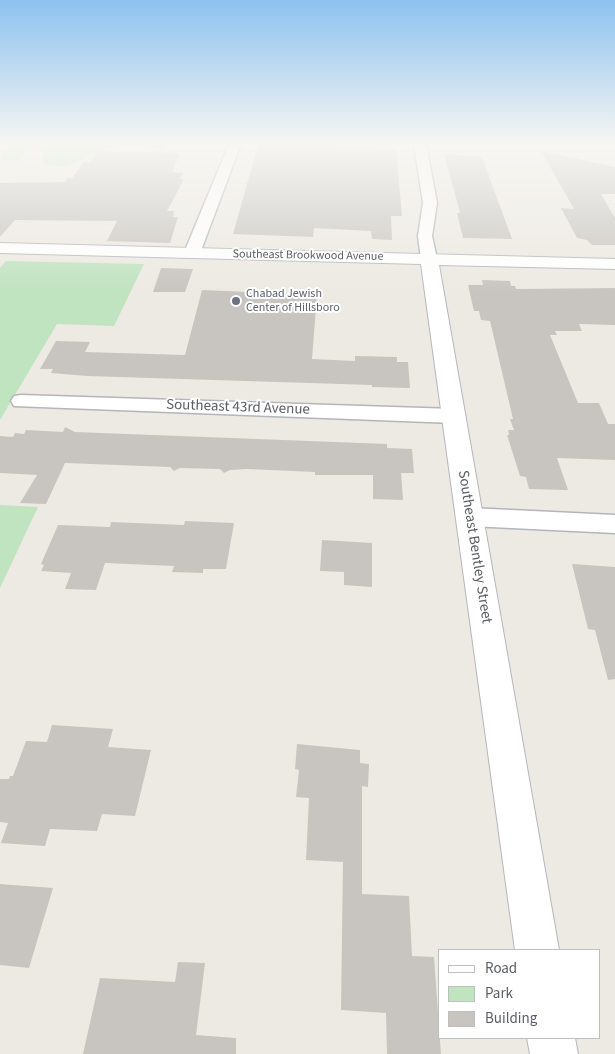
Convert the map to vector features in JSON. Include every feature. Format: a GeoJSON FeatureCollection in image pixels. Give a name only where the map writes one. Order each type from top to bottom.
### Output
{"type":"FeatureCollection","features":[{"type":"Feature","properties":{"kind":"main road","name":"Southeast Brookwood Avenue"},"geometry":{"type":"LineString","coordinates":[[0,248],[615,264]]}},
{"type":"Feature","properties":{"kind":"main road","name":"Southeast Bentley Street"},"geometry":{"type":"LineString","coordinates":[[429,259],[538,949]]}},
{"type":"Feature","properties":{"kind":"main road"},"geometry":{"type":"LineString","coordinates":[[551,1039],[554,1054]]}},
{"type":"Feature","properties":{"kind":"street"},"geometry":{"type":"LineString","coordinates":[[192,253],[216,193]]}},
{"type":"Feature","properties":{"kind":"street","name":"Southeast Bentley Street"},"geometry":{"type":"LineString","coordinates":[[428,193],[430,204],[426,236],[429,259]]}},
{"type":"Feature","properties":{"kind":"street","name":"Southeast 43rd Avenue"},"geometry":{"type":"LineString","coordinates":[[21,400],[454,416]]}},
{"type":"Feature","properties":{"kind":"street"},"geometry":{"type":"LineString","coordinates":[[470,517],[615,524]]}},
{"type":"Feature","properties":{"kind":"green space"},"geometry":{"type":"Polygon","coordinates":[[[6,261],[144,264],[114,326],[57,324],[0,420],[0,268],[6,261]]]}},
{"type":"Feature","properties":{"kind":"green space"},"geometry":{"type":"Polygon","coordinates":[[[0,505],[38,507],[0,588],[0,505]]]}},
{"type":"Feature","properties":{"kind":"building"},"geometry":{"type":"Polygon","coordinates":[[[0,193],[177,193],[167,211],[174,211],[173,217],[178,217],[170,243],[107,241],[117,221],[15,220],[0,237],[0,193]]]}},
{"type":"Feature","properties":{"kind":"building"},"geometry":{"type":"Polygon","coordinates":[[[244,193],[400,193],[402,216],[391,216],[392,240],[372,239],[371,231],[314,228],[313,237],[233,234],[244,193]]]}},
{"type":"Feature","properties":{"kind":"building"},"geometry":{"type":"Polygon","coordinates":[[[455,193],[495,193],[512,239],[463,238],[457,213],[460,213],[455,193]]]}},
{"type":"Feature","properties":{"kind":"building"},"geometry":{"type":"Polygon","coordinates":[[[565,193],[615,193],[601,194],[615,218],[615,245],[592,245],[587,240],[577,238],[561,208],[574,209],[565,193]]]}},
{"type":"Feature","properties":{"kind":"building"},"geometry":{"type":"Polygon","coordinates":[[[161,268],[193,269],[185,292],[153,292],[161,268]]]}},
{"type":"Feature","properties":{"kind":"building"},"geometry":{"type":"Polygon","coordinates":[[[482,280],[510,281],[511,286],[515,286],[516,289],[615,288],[615,325],[579,324],[582,331],[555,331],[557,335],[550,335],[578,403],[599,403],[608,424],[615,424],[615,460],[557,458],[568,490],[529,489],[526,477],[520,476],[507,435],[509,435],[508,430],[514,430],[510,419],[513,419],[490,321],[481,320],[479,311],[474,311],[468,285],[483,285],[482,280]]]}},
{"type":"Feature","properties":{"kind":"building"},"geometry":{"type":"Polygon","coordinates":[[[202,290],[317,295],[312,359],[355,361],[355,356],[397,357],[397,362],[408,362],[410,388],[372,387],[372,385],[87,376],[51,373],[53,369],[40,369],[56,341],[90,342],[85,352],[185,355],[202,290]]]}},
{"type":"Feature","properties":{"kind":"building"},"geometry":{"type":"Polygon","coordinates":[[[65,427],[75,432],[387,444],[387,448],[412,449],[414,473],[401,473],[403,500],[373,499],[373,475],[315,475],[315,472],[247,469],[230,470],[224,473],[220,469],[180,468],[174,471],[170,467],[65,463],[46,504],[20,503],[37,475],[0,473],[0,436],[13,437],[15,433],[24,434],[26,430],[63,432],[65,427]]]}},
{"type":"Feature","properties":{"kind":"building"},"geometry":{"type":"Polygon","coordinates":[[[185,521],[234,523],[226,569],[203,569],[203,573],[172,572],[174,566],[105,563],[96,590],[65,589],[71,573],[41,571],[44,565],[41,564],[58,525],[110,527],[111,522],[184,525],[185,521]]]}},
{"type":"Feature","properties":{"kind":"building"},"geometry":{"type":"Polygon","coordinates":[[[322,540],[372,543],[372,587],[344,585],[344,572],[320,571],[322,540]]]}},
{"type":"Feature","properties":{"kind":"building"},"geometry":{"type":"Polygon","coordinates":[[[572,564],[615,567],[615,679],[608,680],[595,630],[588,629],[572,564]]]}},
{"type":"Feature","properties":{"kind":"building"},"geometry":{"type":"Polygon","coordinates":[[[52,725],[113,729],[108,747],[151,750],[135,816],[102,814],[97,831],[50,829],[45,846],[1,843],[8,823],[0,822],[0,779],[9,779],[10,776],[13,776],[26,741],[47,742],[52,725]]]}},
{"type":"Feature","properties":{"kind":"building"},"geometry":{"type":"Polygon","coordinates":[[[297,744],[360,750],[360,763],[369,764],[368,787],[362,786],[362,894],[409,896],[412,956],[434,957],[438,1039],[440,1039],[441,1054],[387,1054],[386,1013],[341,1010],[343,862],[306,860],[309,798],[296,797],[299,770],[295,769],[297,744]]]}},
{"type":"Feature","properties":{"kind":"building"},"geometry":{"type":"Polygon","coordinates":[[[0,884],[53,888],[29,968],[0,965],[0,884]]]}},
{"type":"Feature","properties":{"kind":"building"},"geometry":{"type":"Polygon","coordinates":[[[178,962],[205,963],[196,1035],[236,1038],[236,1054],[83,1054],[100,978],[175,982],[178,962]]]}},
{"type":"Feature","properties":{"kind":"place","name":"Chabad Jewish Center of Hillsboro"},"geometry":{"type":"Point","coordinates":[236,301]}}]}
